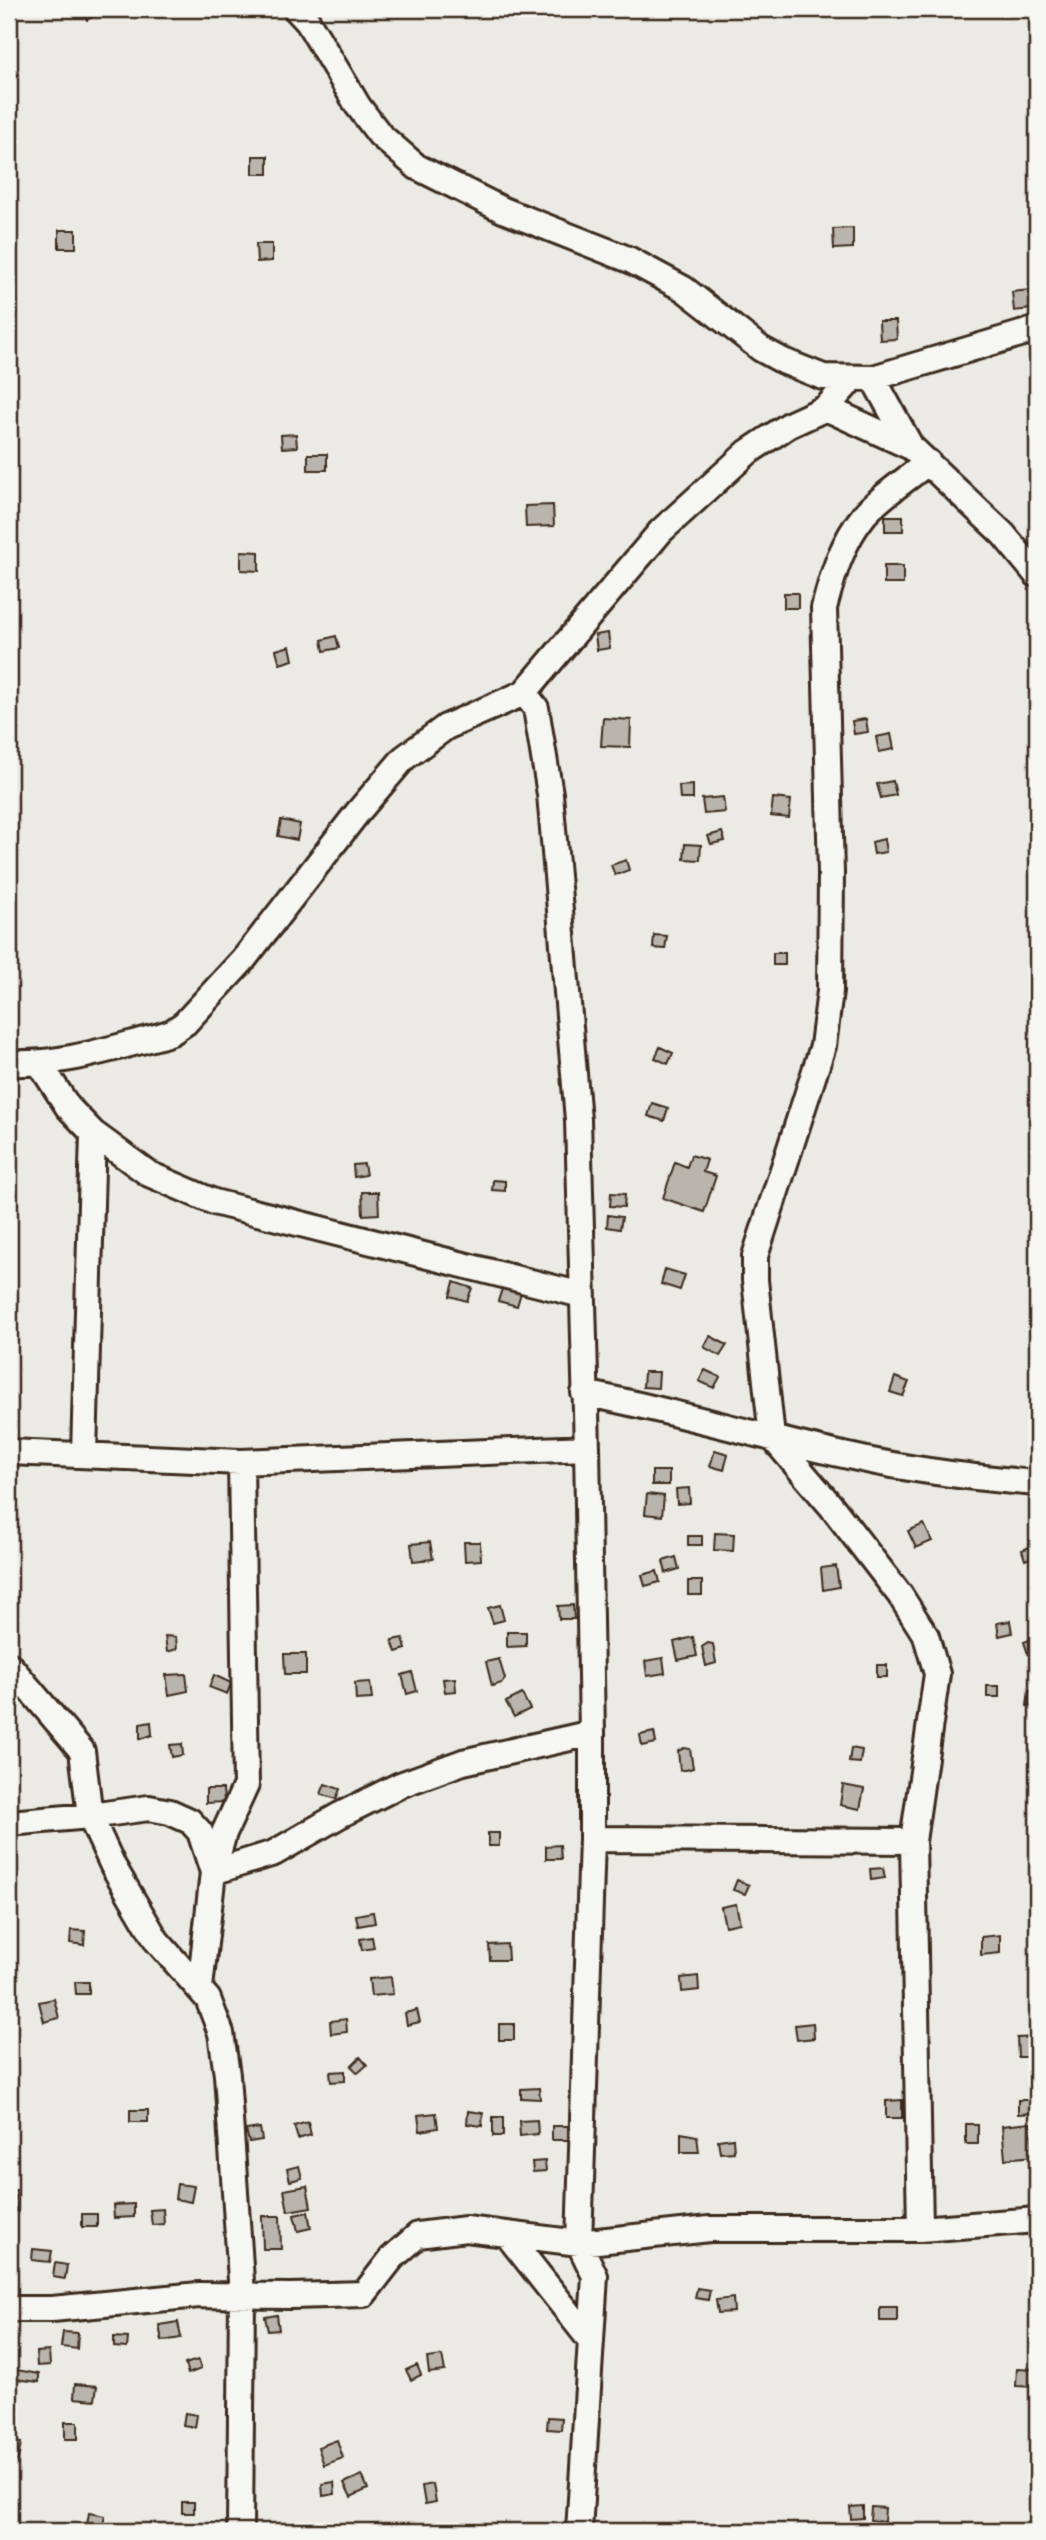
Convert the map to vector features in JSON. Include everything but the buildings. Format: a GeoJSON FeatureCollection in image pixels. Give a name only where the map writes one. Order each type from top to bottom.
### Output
{"type":"FeatureCollection","features":[{"type":"Feature","properties":{"kind":"street"},"geometry":{"type":"LineString","coordinates":[[296,9],[308,22],[358,106],[380,135],[417,167],[503,210],[630,260],[684,289],[761,349],[783,361],[823,377],[863,379],[1037,329]]}},
{"type":"Feature","properties":{"kind":"street"},"geometry":{"type":"LineString","coordinates":[[9,1063],[40,1064],[83,1056],[160,1036],[185,1023],[244,959],[358,812],[404,758],[446,727],[524,693],[661,531],[748,452],[780,430],[826,408],[863,379]]}},
{"type":"Feature","properties":{"kind":"street"},"geometry":{"type":"LineString","coordinates":[[863,379],[920,454],[1003,534],[1037,575]]}},
{"type":"Feature","properties":{"kind":"street"},"geometry":{"type":"LineString","coordinates":[[826,408],[920,454]]}},
{"type":"Feature","properties":{"kind":"street"},"geometry":{"type":"LineString","coordinates":[[920,454],[866,513],[848,540],[834,567],[824,608],[831,873],[830,991],[823,1046],[755,1256],[755,1280],[772,1437],[832,1507],[900,1595],[926,1636],[937,1674],[913,1841],[920,2229]]}},
{"type":"Feature","properties":{"kind":"street"},"geometry":{"type":"LineString","coordinates":[[524,693],[536,708],[550,794],[578,1120],[592,1734],[592,1839],[579,2243],[595,2276],[579,2531]]}},
{"type":"Feature","properties":{"kind":"street"},"geometry":{"type":"LineString","coordinates":[[40,1064],[68,1107],[93,1133],[149,1174],[214,1202],[582,1295]]}},
{"type":"Feature","properties":{"kind":"street"},"geometry":{"type":"LineString","coordinates":[[84,1454],[93,1133]]}},
{"type":"Feature","properties":{"kind":"street"},"geometry":{"type":"LineString","coordinates":[[584,1393],[647,1406],[853,1458],[952,1476],[1037,1483]]}},
{"type":"Feature","properties":{"kind":"street"},"geometry":{"type":"LineString","coordinates":[[9,1452],[241,1462],[587,1448]]}},
{"type":"Feature","properties":{"kind":"street"},"geometry":{"type":"LineString","coordinates":[[201,1989],[214,1872],[224,1833],[246,1785],[241,1462]]}},
{"type":"Feature","properties":{"kind":"street"},"geometry":{"type":"LineString","coordinates":[[9,1665],[82,1751],[90,1816],[113,1866],[157,1941],[208,1998],[221,2033],[227,2075],[242,2295],[240,2531]]}},
{"type":"Feature","properties":{"kind":"street"},"geometry":{"type":"LineString","coordinates":[[214,1872],[274,1853],[400,1785],[463,1762],[592,1734]]}},
{"type":"Feature","properties":{"kind":"street"},"geometry":{"type":"LineString","coordinates":[[9,1823],[149,1808],[170,1812],[190,1822],[201,1832],[214,1872]]}},
{"type":"Feature","properties":{"kind":"street"},"geometry":{"type":"LineString","coordinates":[[592,1839],[913,1841]]}},
{"type":"Feature","properties":{"kind":"street"},"geometry":{"type":"LineString","coordinates":[[9,2309],[51,2309],[172,2297],[364,2294],[392,2258],[418,2235],[466,2229],[579,2243],[710,2229],[920,2229],[1037,2220]]}},
{"type":"Feature","properties":{"kind":"street"},"geometry":{"type":"LineString","coordinates":[[508,2235],[591,2341]]}}]}
